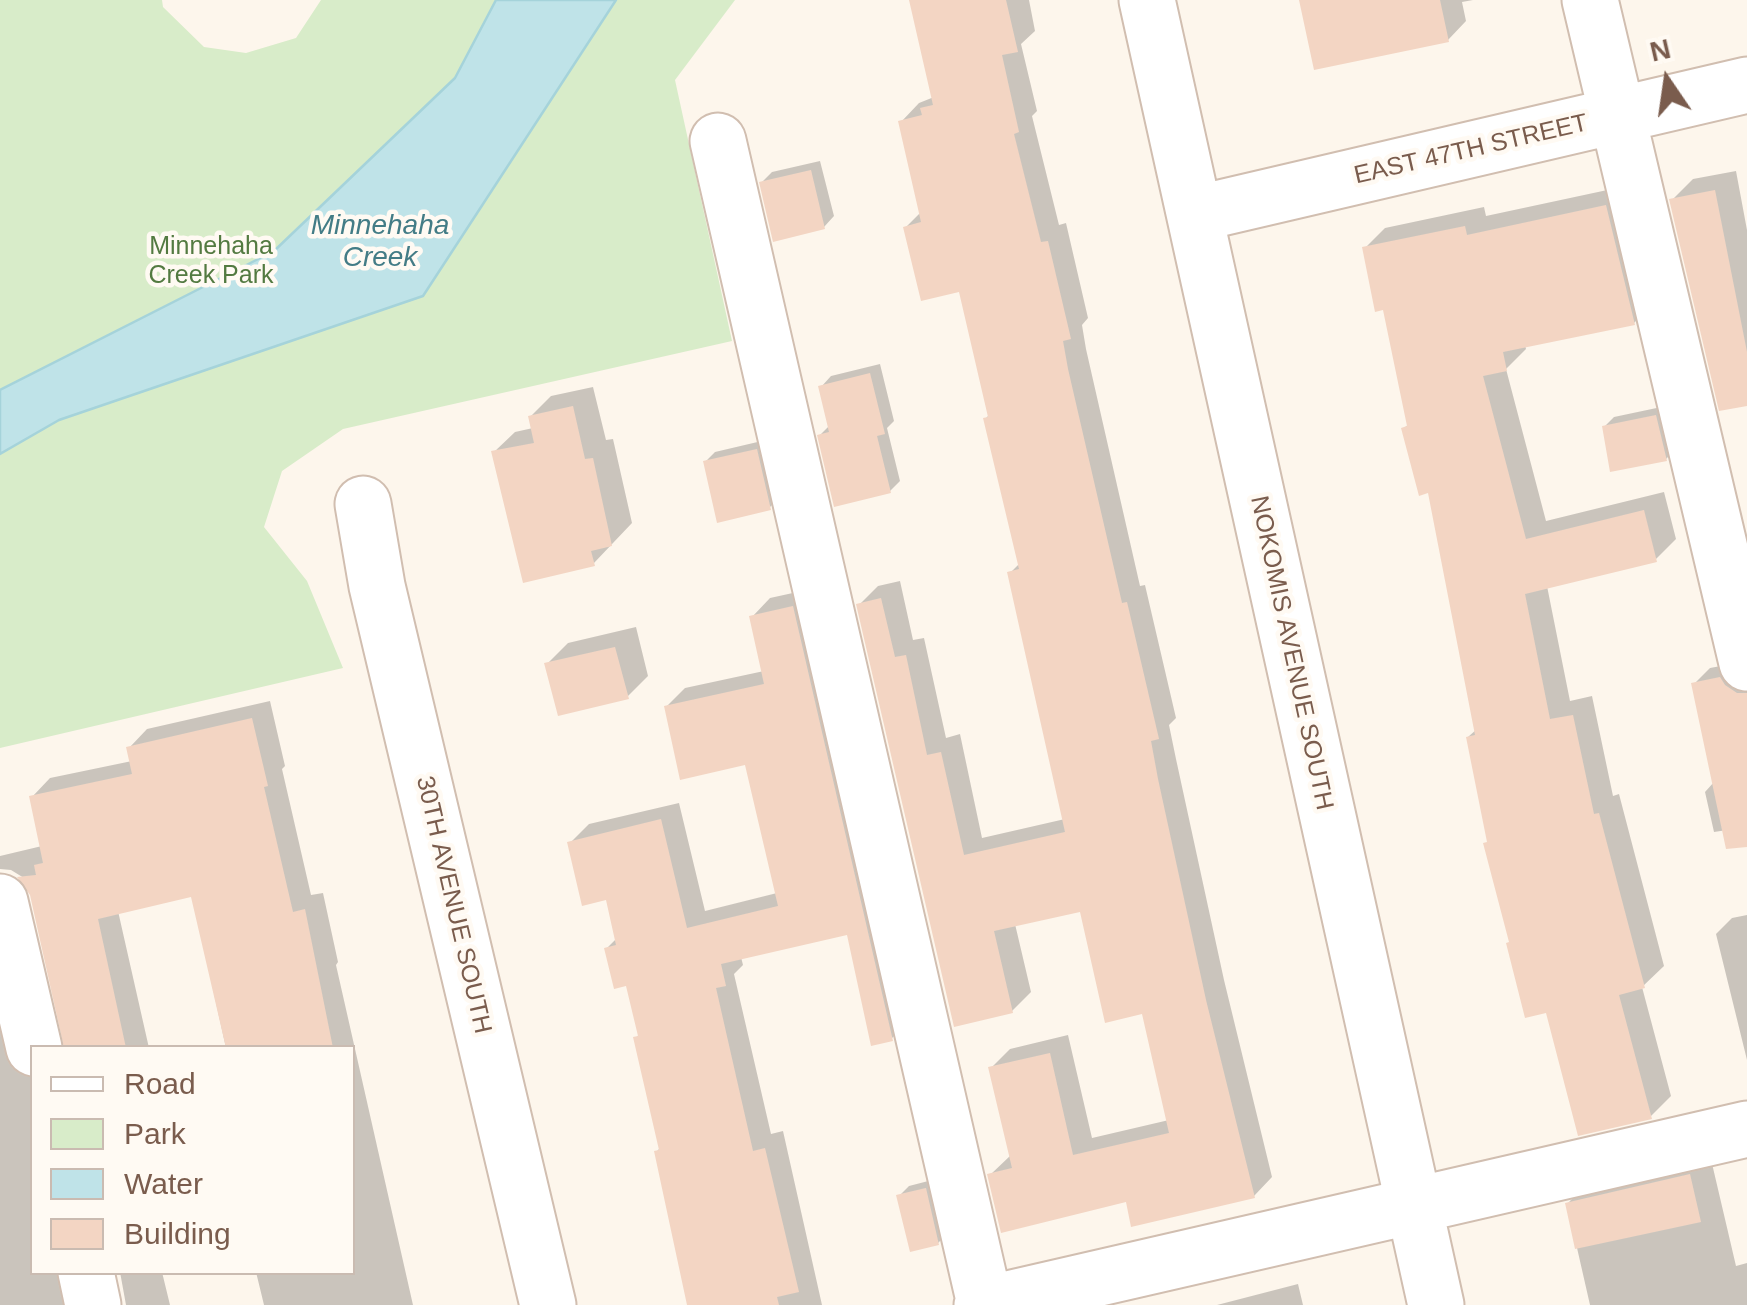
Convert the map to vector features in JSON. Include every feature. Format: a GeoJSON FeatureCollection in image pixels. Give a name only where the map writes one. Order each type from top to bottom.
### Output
{"type":"FeatureCollection","features":[{"type":"Feature","properties":{"kind":"street","name":"NOKOMIS AVENUE SOUTH"},"geometry":{"type":"LineString","coordinates":[[1147,0],[1436,1305]]}},
{"type":"Feature","properties":{"kind":"street"},"geometry":{"type":"LineString","coordinates":[[1590,0],[1747,663]]}},
{"type":"Feature","properties":{"kind":"street","name":"EAST 47TH STREET"},"geometry":{"type":"LineString","coordinates":[[1195,214],[1747,85]]}},
{"type":"Feature","properties":{"kind":"street"},"geometry":{"type":"LineString","coordinates":[[718,142],[983,1305],[1747,1130]]}},
{"type":"Feature","properties":{"kind":"street","name":"30TH AVENUE SOUTH"},"geometry":{"type":"LineString","coordinates":[[363,504],[377,586],[548,1305]]}},
{"type":"Feature","properties":{"kind":"street"},"geometry":{"type":"LineString","coordinates":[[0,902],[33,1045]]}},
{"type":"Feature","properties":{"kind":"street"},"geometry":{"type":"LineString","coordinates":[[87,1275],[94,1305]]}},
{"type":"Feature","properties":{"kind":"green space","name":"Minnehaha Creek Park"},"geometry":{"type":"Polygon","coordinates":[[[0,0],[162,0],[163,7],[204,47],[246,53],[296,38],[321,0],[735,0],[675,80],[732,341],[343,429],[282,471],[264,527],[307,581],[343,668],[0,748],[0,0]]]}},
{"type":"Feature","properties":{"kind":"water","name":"Minnehaha Creek"},"geometry":{"type":"Polygon","coordinates":[[[496,0],[616,0],[423,296],[59,420],[0,454],[0,390],[274,251],[455,78],[496,0]]]}},
{"type":"Feature","properties":{"kind":"building"},"geometry":{"type":"Polygon","coordinates":[[[909,0],[1006,0],[1018,52],[1002,55],[1019,132],[1014,134],[1041,242],[1048,241],[1071,339],[1063,341],[1068,369],[1122,603],[1127,602],[1159,739],[1151,741],[1158,779],[1206,1000],[1255,1198],[1131,1227],[1126,1202],[1001,1233],[987,1174],[1012,1168],[988,1067],[1050,1053],[1073,1155],[1169,1133],[1142,1014],[1105,1023],[1080,912],[994,931],[1013,1013],[954,1027],[856,604],[881,598],[895,657],[906,655],[927,755],[941,752],[964,855],[1065,832],[1007,572],[1019,569],[983,418],[988,417],[959,292],[921,301],[903,227],[921,222],[898,121],[922,115],[920,108],[933,105],[909,0]]]}},
{"type":"Feature","properties":{"kind":"building"},"geometry":{"type":"Polygon","coordinates":[[[1299,0],[1440,0],[1449,42],[1314,70],[1299,0]]]}},
{"type":"Feature","properties":{"kind":"building"},"geometry":{"type":"Polygon","coordinates":[[[811,170],[825,229],[773,242],[759,182],[811,170]]]}},
{"type":"Feature","properties":{"kind":"building"},"geometry":{"type":"Polygon","coordinates":[[[1715,190],[1747,352],[1747,406],[1719,411],[1669,199],[1715,190]]]}},
{"type":"Feature","properties":{"kind":"building"},"geometry":{"type":"Polygon","coordinates":[[[1606,205],[1635,325],[1503,352],[1507,371],[1483,376],[1526,539],[1644,510],[1657,562],[1525,594],[1550,719],[1573,715],[1594,814],[1599,813],[1645,988],[1619,995],[1652,1119],[1578,1136],[1546,1013],[1525,1018],[1506,943],[1509,942],[1483,843],[1487,842],[1466,737],[1475,735],[1428,493],[1419,496],[1401,428],[1407,426],[1383,310],[1375,312],[1362,247],[1465,226],[1467,235],[1606,205]]]}},
{"type":"Feature","properties":{"kind":"building"},"geometry":{"type":"Polygon","coordinates":[[[870,373],[885,434],[877,436],[891,493],[834,507],[817,435],[829,432],[818,386],[870,373]]]}},
{"type":"Feature","properties":{"kind":"building"},"geometry":{"type":"Polygon","coordinates":[[[573,406],[585,459],[593,458],[612,546],[591,551],[595,566],[523,583],[491,451],[534,443],[528,416],[573,406]]]}},
{"type":"Feature","properties":{"kind":"building"},"geometry":{"type":"Polygon","coordinates":[[[1656,415],[1667,461],[1610,472],[1602,426],[1656,415]]]}},
{"type":"Feature","properties":{"kind":"building"},"geometry":{"type":"Polygon","coordinates":[[[757,449],[771,510],[717,523],[703,461],[757,449]]]}},
{"type":"Feature","properties":{"kind":"building"},"geometry":{"type":"Polygon","coordinates":[[[793,606],[893,1041],[871,1046],[847,935],[721,964],[726,986],[716,988],[753,1151],[765,1148],[799,1292],[777,1297],[779,1305],[687,1305],[654,1151],[659,1150],[633,1037],[638,1036],[626,986],[614,989],[604,948],[616,945],[606,900],[582,906],[567,842],[661,819],[687,928],[778,906],[745,765],[680,780],[664,706],[764,684],[749,616],[793,606]]]}},
{"type":"Feature","properties":{"kind":"building"},"geometry":{"type":"Polygon","coordinates":[[[615,647],[629,699],[558,716],[544,663],[615,647]]]}},
{"type":"Feature","properties":{"kind":"building"},"geometry":{"type":"Polygon","coordinates":[[[1720,677],[1737,693],[1747,693],[1747,847],[1726,849],[1691,683],[1720,677]]]}},
{"type":"Feature","properties":{"kind":"building"},"geometry":{"type":"Polygon","coordinates":[[[252,718],[293,912],[305,909],[332,1045],[225,1045],[191,897],[98,919],[125,1045],[63,1045],[30,895],[17,877],[36,875],[34,865],[43,863],[29,796],[132,774],[126,747],[252,718]]]}},
{"type":"Feature","properties":{"kind":"building"},"geometry":{"type":"Polygon","coordinates":[[[1690,1174],[1701,1222],[1575,1249],[1565,1203],[1690,1174]]]}},
{"type":"Feature","properties":{"kind":"building"},"geometry":{"type":"Polygon","coordinates":[[[926,1188],[939,1245],[910,1252],[896,1195],[926,1188]]]}}]}
